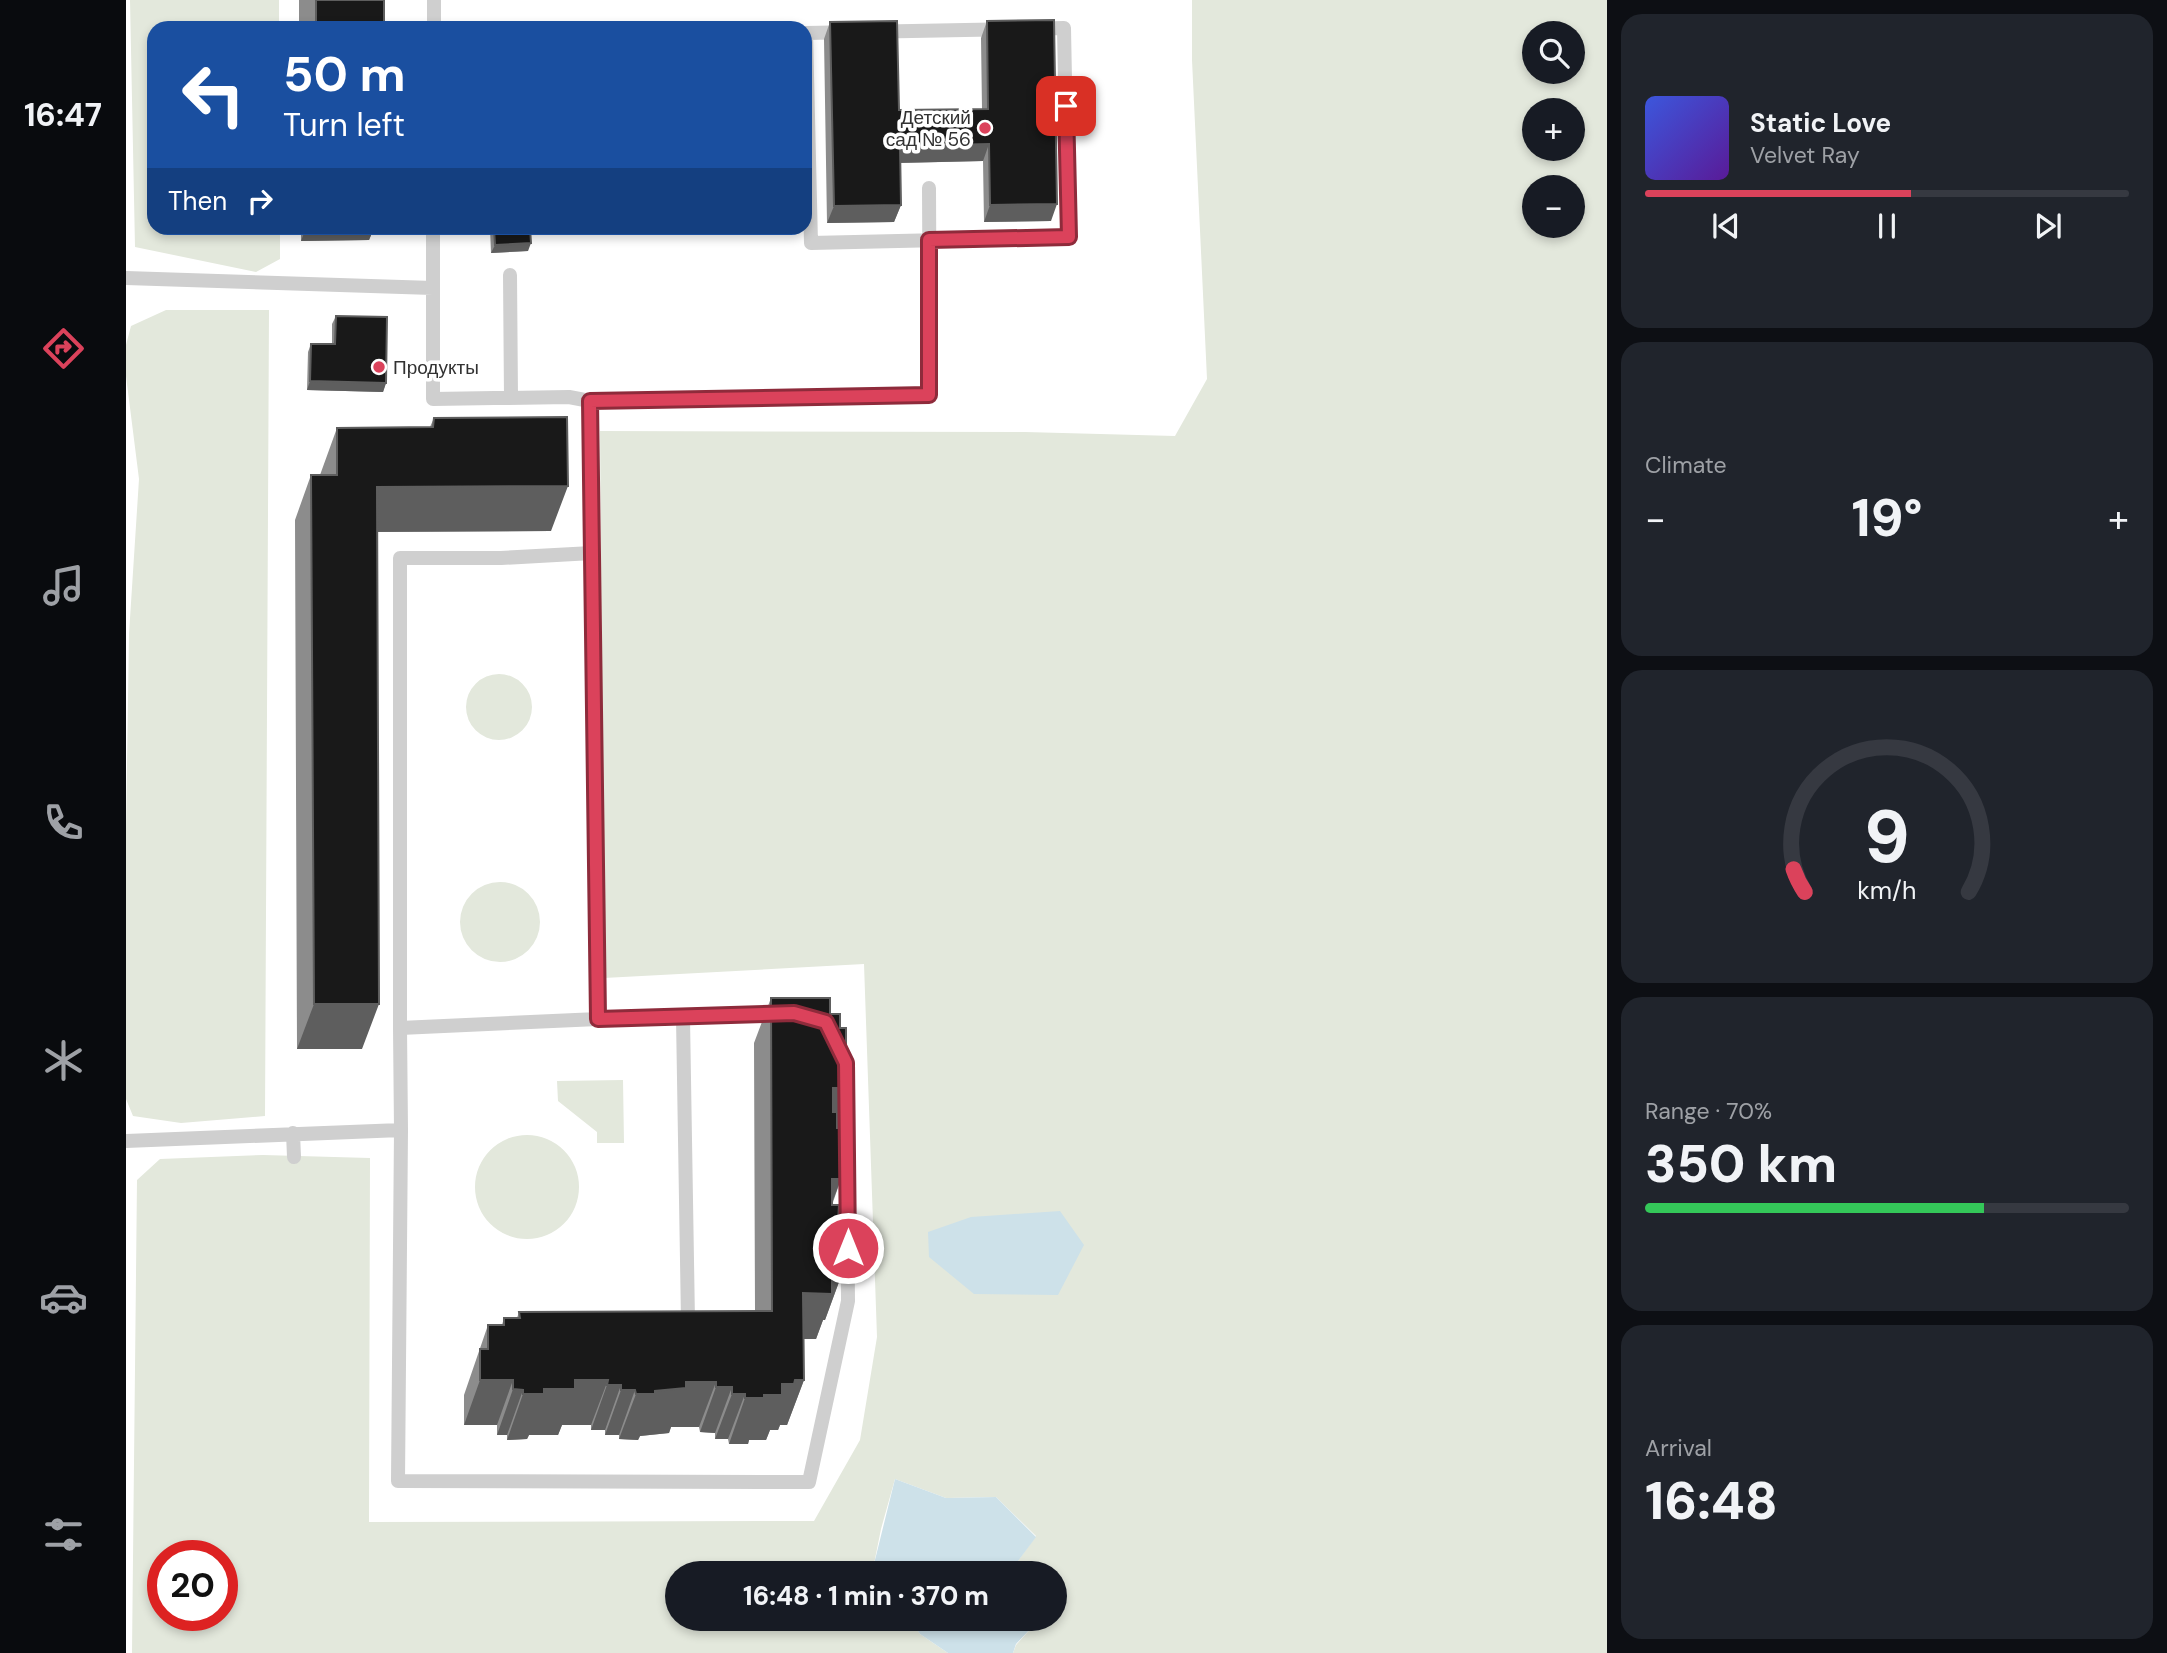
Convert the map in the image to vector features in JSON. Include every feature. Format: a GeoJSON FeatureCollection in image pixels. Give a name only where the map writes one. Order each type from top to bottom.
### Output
{"type":"FeatureCollection","features":[{"type":"Feature","properties":{"kind":"lane"},"geometry":{"type":"LineString","coordinates":[[433,21],[434,0]]}},
{"type":"Feature","properties":{"kind":"lane"},"geometry":{"type":"LineString","coordinates":[[811,235],[811,243],[1069,237],[1064,28],[812,33]]}},
{"type":"Feature","properties":{"kind":"lane"},"geometry":{"type":"LineString","coordinates":[[433,235],[433,399],[569,397],[590,401],[929,395],[929,188]]}},
{"type":"Feature","properties":{"kind":"lane"},"geometry":{"type":"LineString","coordinates":[[510,275],[511,398]]}},
{"type":"Feature","properties":{"kind":"lane"},"geometry":{"type":"LineString","coordinates":[[126,278],[433,288]]}},
{"type":"Feature","properties":{"kind":"lane"},"geometry":{"type":"LineString","coordinates":[[590,401],[598,1019]]}},
{"type":"Feature","properties":{"kind":"lane"},"geometry":{"type":"LineString","coordinates":[[592,553],[400,558],[401,1130],[398,1481],[809,1482],[848,1301],[846,1063],[841,1053]]}},
{"type":"Feature","properties":{"kind":"lane"},"geometry":{"type":"LineString","coordinates":[[400,1028],[794,1013]]}},
{"type":"Feature","properties":{"kind":"lane"},"geometry":{"type":"LineString","coordinates":[[683,1018],[688,1321]]}},
{"type":"Feature","properties":{"kind":"lane"},"geometry":{"type":"LineString","coordinates":[[126,1141],[401,1130]]}},
{"type":"Feature","properties":{"kind":"lane"},"geometry":{"type":"LineString","coordinates":[[293,1133],[294,1157]]}},
{"type":"Feature","properties":{"kind":"shaded area"},"geometry":{"type":"Polygon","coordinates":[[[130,0],[279,0],[279,21],[147,21],[147,235],[280,235],[280,259],[256,272],[135,247],[130,0]]]}},
{"type":"Feature","properties":{"kind":"shaded area"},"geometry":{"type":"Polygon","coordinates":[[[1192,0],[1607,0],[1607,1653],[1013,1653],[1016,1645],[1029,1631],[1067,1631],[1067,1561],[1018,1561],[1036,1536],[996,1497],[946,1498],[895,1479],[875,1561],[665,1561],[665,1631],[918,1631],[948,1653],[132,1653],[137,1180],[160,1159],[263,1155],[370,1158],[369,1522],[814,1521],[860,1440],[877,1337],[864,964],[604,978],[600,431],[1025,432],[1175,436],[1207,379],[1192,60],[1192,0]]]}},
{"type":"Feature","properties":{"kind":"shaded area"},"geometry":{"type":"Polygon","coordinates":[[[166,310],[269,310],[265,1116],[181,1123],[133,1116],[126,1099],[129,634],[139,479],[126,376],[126,345],[131,326],[166,310]]]}},
{"type":"Feature","properties":{"kind":"shaded area"},"geometry":{"type":"Polygon","coordinates":[[[499,674],[512,677],[522,684],[529,694],[532,707],[529,720],[522,730],[512,737],[499,740],[486,737],[476,730],[469,720],[466,707],[469,694],[476,684],[486,677],[499,674]]]}},
{"type":"Feature","properties":{"kind":"shaded area"},"geometry":{"type":"Polygon","coordinates":[[[500,882],[515,885],[528,894],[537,907],[540,922],[537,937],[528,950],[515,959],[500,962],[485,959],[472,950],[463,937],[460,922],[463,907],[472,894],[485,885],[500,882]]]}},
{"type":"Feature","properties":{"kind":"shaded area"},"geometry":{"type":"Polygon","coordinates":[[[623,1080],[624,1143],[597,1143],[597,1132],[558,1101],[557,1081],[623,1080]]]}},
{"type":"Feature","properties":{"kind":"shaded area"},"geometry":{"type":"Polygon","coordinates":[[[527,1135],[547,1139],[564,1150],[575,1167],[579,1187],[575,1207],[564,1224],[547,1235],[527,1239],[507,1235],[490,1224],[479,1207],[475,1187],[479,1167],[490,1150],[507,1139],[527,1135]]]}},
{"type":"Feature","properties":{"kind":"shaded area"},"geometry":{"type":"Polygon","coordinates":[[[1060,1211],[1084,1245],[1058,1295],[974,1294],[929,1257],[928,1232],[971,1217],[1060,1211]]]}},
{"type":"Feature","properties":{"kind":"shaded area"},"geometry":{"type":"Polygon","coordinates":[[[895,1479],[946,1498],[996,1497],[1036,1537],[1018,1561],[875,1561],[895,1479]]]}},
{"type":"Feature","properties":{"kind":"shaded area"},"geometry":{"type":"Polygon","coordinates":[[[918,1631],[1028,1631],[1016,1644],[1013,1653],[948,1653],[918,1631]]]}},
{"type":"Feature","properties":{"kind":"building"},"geometry":{"type":"Polygon","coordinates":[[[316,0],[384,0],[384,21],[316,21],[316,0]]]}},
{"type":"Feature","properties":{"kind":"building"},"geometry":{"type":"Polygon","coordinates":[[[1054,20],[1057,204],[990,205],[989,144],[900,146],[901,205],[834,206],[830,22],[897,21],[899,110],[988,109],[987,21],[1054,20]]]}},
{"type":"Feature","properties":{"kind":"building"},"geometry":{"type":"Polygon","coordinates":[[[494,235],[530,235],[531,243],[495,245],[494,235]]]}},
{"type":"Feature","properties":{"kind":"building"},"geometry":{"type":"Polygon","coordinates":[[[336,316],[387,317],[386,383],[310,381],[311,344],[335,344],[336,316]]]}},
{"type":"Feature","properties":{"kind":"building"},"geometry":{"type":"Polygon","coordinates":[[[567,417],[568,486],[377,487],[379,1004],[314,1004],[311,475],[337,475],[337,428],[433,427],[434,418],[567,417]]]}},
{"type":"Feature","properties":{"kind":"building"},"geometry":{"type":"Polygon","coordinates":[[[771,998],[830,998],[830,1014],[840,1014],[840,1028],[846,1028],[846,1088],[833,1088],[833,1112],[837,1112],[837,1128],[841,1128],[841,1179],[832,1179],[832,1205],[839,1205],[838,1221],[847,1221],[847,1260],[841,1260],[841,1275],[832,1275],[832,1294],[803,1293],[804,1380],[795,1380],[794,1384],[782,1384],[782,1395],[745,1398],[745,1394],[732,1394],[732,1387],[716,1387],[716,1382],[686,1382],[686,1388],[655,1391],[655,1394],[636,1394],[635,1390],[621,1390],[621,1385],[607,1385],[608,1380],[575,1380],[575,1389],[544,1389],[544,1394],[523,1394],[523,1390],[513,1389],[513,1380],[480,1380],[480,1349],[488,1349],[488,1325],[504,1325],[504,1318],[520,1318],[519,1312],[772,1311],[771,998]]]}},
{"type":"Feature","properties":{"kind":"place","name":"Детский сад № 56"},"geometry":{"type":"Point","coordinates":[985,128]}},
{"type":"Feature","properties":{"kind":"place","name":"Продукты"},"geometry":{"type":"Point","coordinates":[379,367]}},
{"type":"Feature","properties":{"kind":"route"},"geometry":{"type":"LineString","coordinates":[[848,1248],[846,1063],[826,1022],[794,1013],[598,1019],[590,401],[929,395],[929,240],[1069,237],[1066,106]]}}]}
